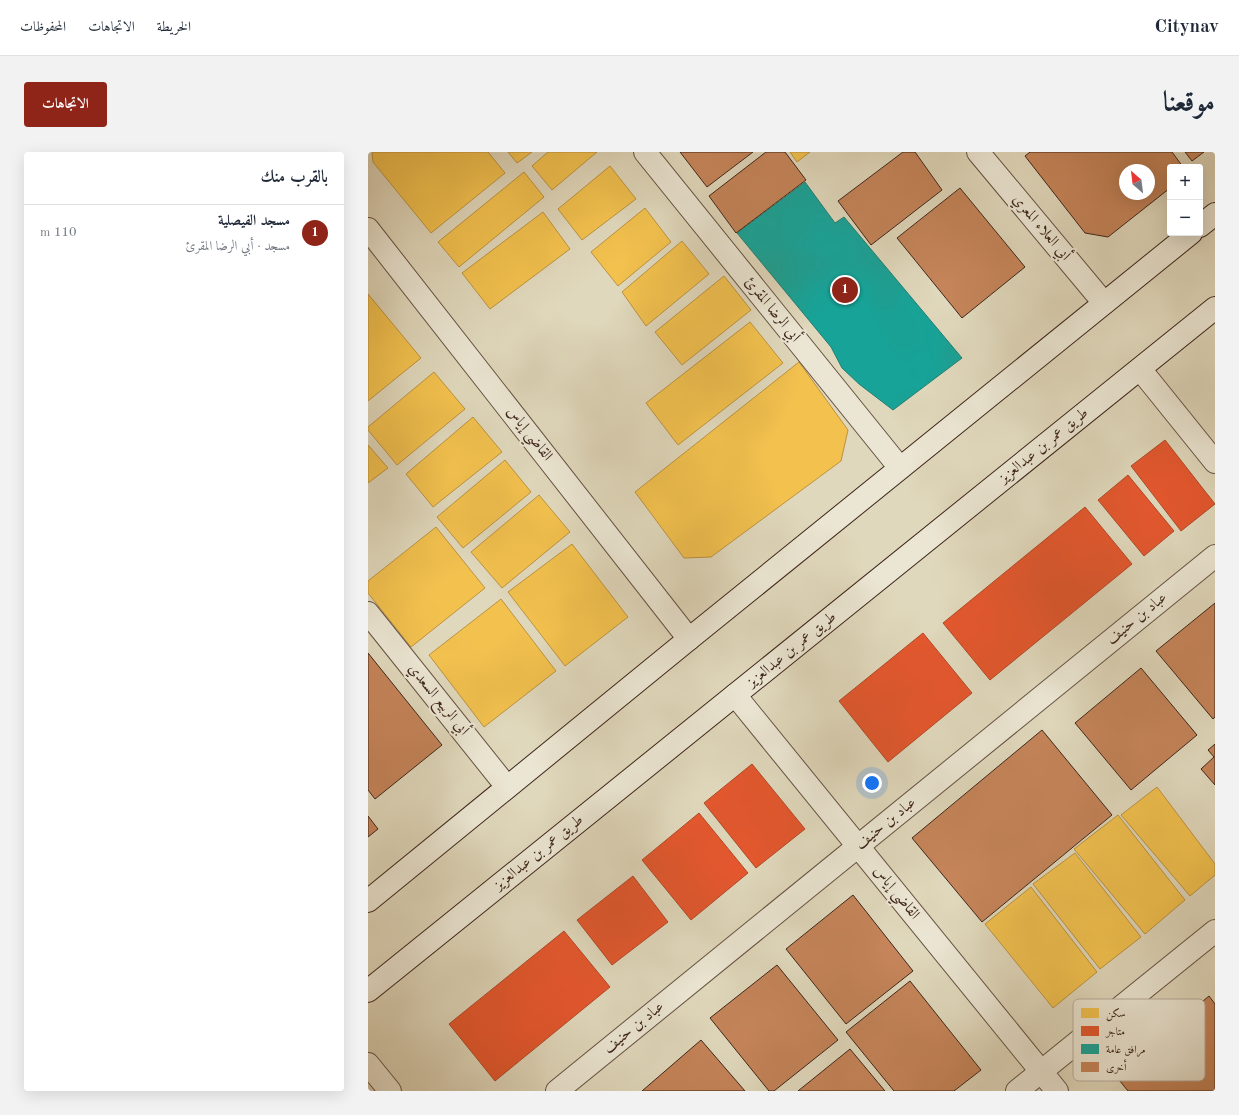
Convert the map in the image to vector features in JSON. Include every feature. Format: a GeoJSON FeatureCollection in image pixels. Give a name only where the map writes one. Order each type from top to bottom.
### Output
{"type":"FeatureCollection","features":[{"type":"Feature","properties":{"kind":"street","name":"أبي الرضا المقرئ"},"geometry":{"type":"LineString","coordinates":[[645,152],[900,468]]}},
{"type":"Feature","properties":{"kind":"street","name":"أبي العلاء المعري"},"geometry":{"type":"LineString","coordinates":[[978,152],[1104,304]]}},
{"type":"Feature","properties":{"kind":"street"},"geometry":{"type":"LineString","coordinates":[[1203,224],[1215,214]]}},
{"type":"Feature","properties":{"kind":"street","name":"القاضي إياس"},"geometry":{"type":"LineString","coordinates":[[368,229],[689,638]]}},
{"type":"Feature","properties":{"kind":"street"},"geometry":{"type":"LineString","coordinates":[[368,901],[689,638],[1187,236]]}},
{"type":"Feature","properties":{"kind":"street","name":"طريق عمر بن عبدالعزيز"},"geometry":{"type":"LineString","coordinates":[[368,991],[1215,308]]}},
{"type":"Feature","properties":{"kind":"street"},"geometry":{"type":"LineString","coordinates":[[1140,369],[1215,462]]}},
{"type":"Feature","properties":{"kind":"street","name":"عباد بن حنيف"},"geometry":{"type":"LineString","coordinates":[[557,1091],[1215,556]]}},
{"type":"Feature","properties":{"kind":"street","name":"أبي الربيع السعدي"},"geometry":{"type":"LineString","coordinates":[[368,613],[507,787]]}},
{"type":"Feature","properties":{"kind":"street","name":"القاضي إياس"},"geometry":{"type":"LineString","coordinates":[[735,695],[1057,1091]]}},
{"type":"Feature","properties":{"kind":"street"},"geometry":{"type":"LineString","coordinates":[[1131,999],[1215,931]]}},
{"type":"Feature","properties":{"kind":"street"},"geometry":{"type":"LineString","coordinates":[[1017,1091],[1073,1046]]}},
{"type":"Feature","properties":{"kind":"street"},"geometry":{"type":"LineString","coordinates":[[368,1064],[390,1091]]}},
{"type":"Feature","properties":{"kind":"building: سكن"},"geometry":{"type":"Polygon","coordinates":[[[372,152],[488,152],[505,173],[431,233],[373,162],[372,152]]]}},
{"type":"Feature","properties":{"kind":"building: سكن"},"geometry":{"type":"Polygon","coordinates":[[[508,152],[532,152],[517,163],[508,152]]]}},
{"type":"Feature","properties":{"kind":"building: سكن"},"geometry":{"type":"Polygon","coordinates":[[[548,152],[597,152],[552,190],[532,166],[548,152]]]}},
{"type":"Feature","properties":{"kind":"building: سكن"},"geometry":{"type":"Polygon","coordinates":[[[790,152],[810,152],[797,162],[790,152]]]}},
{"type":"Feature","properties":{"kind":"building: سكن"},"geometry":{"type":"Polygon","coordinates":[[[610,166],[636,199],[582,240],[558,209],[610,166]]]}},
{"type":"Feature","properties":{"kind":"building: سكن"},"geometry":{"type":"Polygon","coordinates":[[[524,172],[544,197],[459,267],[438,242],[524,172]]]}},
{"type":"Feature","properties":{"kind":"building: سكن"},"geometry":{"type":"Polygon","coordinates":[[[645,208],[671,242],[618,286],[591,252],[645,208]]]}},
{"type":"Feature","properties":{"kind":"building: سكن"},"geometry":{"type":"Polygon","coordinates":[[[543,212],[570,249],[490,309],[462,273],[543,212]]]}},
{"type":"Feature","properties":{"kind":"building: سكن"},"geometry":{"type":"Polygon","coordinates":[[[682,241],[709,274],[646,326],[622,292],[682,241]]]}},
{"type":"Feature","properties":{"kind":"building: سكن"},"geometry":{"type":"Polygon","coordinates":[[[724,276],[751,310],[682,365],[655,332],[724,276]]]}},
{"type":"Feature","properties":{"kind":"building: سكن"},"geometry":{"type":"Polygon","coordinates":[[[368,294],[421,358],[368,401],[368,294]]]}},
{"type":"Feature","properties":{"kind":"building: سكن"},"geometry":{"type":"Polygon","coordinates":[[[750,322],[783,363],[678,445],[646,403],[750,322]]]}},
{"type":"Feature","properties":{"kind":"building: سكن"},"geometry":{"type":"Polygon","coordinates":[[[799,362],[848,430],[841,461],[711,557],[684,558],[635,492],[799,362]]]}},
{"type":"Feature","properties":{"kind":"building: سكن"},"geometry":{"type":"Polygon","coordinates":[[[434,372],[465,409],[397,465],[368,430],[368,427],[434,372]]]}},
{"type":"Feature","properties":{"kind":"building: سكن"},"geometry":{"type":"Polygon","coordinates":[[[473,417],[502,452],[433,507],[406,474],[473,417]]]}},
{"type":"Feature","properties":{"kind":"building: سكن"},"geometry":{"type":"Polygon","coordinates":[[[368,445],[388,468],[368,483],[368,445]]]}},
{"type":"Feature","properties":{"kind":"building: سكن"},"geometry":{"type":"Polygon","coordinates":[[[505,460],[531,492],[463,548],[437,517],[505,460]]]}},
{"type":"Feature","properties":{"kind":"building: سكن"},"geometry":{"type":"Polygon","coordinates":[[[539,495],[570,532],[502,588],[471,552],[539,495]]]}},
{"type":"Feature","properties":{"kind":"building: سكن"},"geometry":{"type":"Polygon","coordinates":[[[436,527],[485,588],[411,647],[368,593],[368,581],[436,527]]]}},
{"type":"Feature","properties":{"kind":"building: سكن"},"geometry":{"type":"Polygon","coordinates":[[[572,544],[628,617],[565,666],[508,592],[572,544]]]}},
{"type":"Feature","properties":{"kind":"building: سكن"},"geometry":{"type":"Polygon","coordinates":[[[501,599],[556,671],[484,727],[429,655],[501,599]]]}},
{"type":"Feature","properties":{"kind":"building: سكن"},"geometry":{"type":"Polygon","coordinates":[[[1157,787],[1215,864],[1215,875],[1190,896],[1121,815],[1157,787]]]}},
{"type":"Feature","properties":{"kind":"building: سكن"},"geometry":{"type":"Polygon","coordinates":[[[1118,815],[1185,900],[1145,934],[1074,849],[1118,815]]]}},
{"type":"Feature","properties":{"kind":"building: سكن"},"geometry":{"type":"Polygon","coordinates":[[[1075,853],[1141,937],[1100,969],[1033,884],[1075,853]]]}},
{"type":"Feature","properties":{"kind":"building: سكن"},"geometry":{"type":"Polygon","coordinates":[[[1031,887],[1097,972],[1053,1008],[985,924],[1031,887]]]}},
{"type":"Feature","properties":{"kind":"building: متاجر"},"geometry":{"type":"Polygon","coordinates":[[[1165,440],[1215,504],[1181,531],[1131,466],[1165,440]]]}},
{"type":"Feature","properties":{"kind":"building: متاجر"},"geometry":{"type":"Polygon","coordinates":[[[1128,475],[1174,531],[1144,556],[1098,500],[1128,475]]]}},
{"type":"Feature","properties":{"kind":"building: متاجر"},"geometry":{"type":"Polygon","coordinates":[[[1085,507],[1132,564],[990,680],[943,623],[1085,507]]]}},
{"type":"Feature","properties":{"kind":"building: متاجر"},"geometry":{"type":"Polygon","coordinates":[[[923,633],[972,693],[888,762],[839,701],[923,633]]]}},
{"type":"Feature","properties":{"kind":"building: متاجر"},"geometry":{"type":"Polygon","coordinates":[[[752,764],[805,829],[756,868],[704,803],[752,764]]]}},
{"type":"Feature","properties":{"kind":"building: متاجر"},"geometry":{"type":"Polygon","coordinates":[[[699,813],[748,873],[691,920],[642,860],[699,813]]]}},
{"type":"Feature","properties":{"kind":"building: متاجر"},"geometry":{"type":"Polygon","coordinates":[[[633,876],[668,922],[612,965],[577,920],[633,876]]]}},
{"type":"Feature","properties":{"kind":"building: متاجر"},"geometry":{"type":"Polygon","coordinates":[[[564,931],[610,987],[495,1081],[449,1024],[564,931]]]}},
{"type":"Feature","properties":{"kind":"building: مرافق عامة"},"geometry":{"type":"Polygon","coordinates":[[[805,182],[835,223],[844,217],[962,358],[893,410],[859,384],[842,368],[831,347],[737,233],[805,182]]]}},
{"type":"Feature","properties":{"kind":"building: أخرى"},"geometry":{"type":"Polygon","coordinates":[[[680,152],[753,152],[707,187],[680,152]]]}},
{"type":"Feature","properties":{"kind":"building: أخرى"},"geometry":{"type":"Polygon","coordinates":[[[766,152],[785,152],[806,180],[736,233],[709,196],[766,152]]]}},
{"type":"Feature","properties":{"kind":"building: أخرى"},"geometry":{"type":"Polygon","coordinates":[[[903,152],[915,152],[942,190],[871,245],[838,201],[903,152]]]}},
{"type":"Feature","properties":{"kind":"building: أخرى"},"geometry":{"type":"Polygon","coordinates":[[[1030,152],[1172,152],[1181,164],[1167,164],[1167,190],[1155,200],[1155,164],[1119,164],[1119,200],[1155,200],[1108,237],[1085,233],[1025,156],[1030,152]]]}},
{"type":"Feature","properties":{"kind":"building: أخرى"},"geometry":{"type":"Polygon","coordinates":[[[1185,152],[1204,152],[1192,161],[1185,152]]]}},
{"type":"Feature","properties":{"kind":"building: أخرى"},"geometry":{"type":"Polygon","coordinates":[[[960,188],[1025,267],[962,318],[897,238],[960,188]]]}},
{"type":"Feature","properties":{"kind":"building: أخرى"},"geometry":{"type":"Polygon","coordinates":[[[1215,603],[1215,717],[1213,719],[1156,651],[1215,603]]]}},
{"type":"Feature","properties":{"kind":"building: أخرى"},"geometry":{"type":"Polygon","coordinates":[[[368,653],[442,745],[375,799],[368,790],[368,653]]]}},
{"type":"Feature","properties":{"kind":"building: أخرى"},"geometry":{"type":"Polygon","coordinates":[[[1141,668],[1197,735],[1131,790],[1075,723],[1141,668]]]}},
{"type":"Feature","properties":{"kind":"building: أخرى"},"geometry":{"type":"Polygon","coordinates":[[[1042,730],[1112,815],[982,922],[912,838],[1042,730]]]}},
{"type":"Feature","properties":{"kind":"building: أخرى"},"geometry":{"type":"Polygon","coordinates":[[[1215,744],[1215,785],[1201,769],[1214,757],[1208,750],[1215,744]]]}},
{"type":"Feature","properties":{"kind":"building: أخرى"},"geometry":{"type":"Polygon","coordinates":[[[368,816],[378,829],[368,837],[368,816]]]}},
{"type":"Feature","properties":{"kind":"building: أخرى"},"geometry":{"type":"Polygon","coordinates":[[[853,895],[913,971],[846,1024],[786,949],[853,895]]]}},
{"type":"Feature","properties":{"kind":"building: أخرى"},"geometry":{"type":"Polygon","coordinates":[[[777,965],[838,1040],[774,1091],[769,1091],[710,1018],[777,965]]]}},
{"type":"Feature","properties":{"kind":"building: أخرى"},"geometry":{"type":"Polygon","coordinates":[[[910,981],[981,1070],[954,1091],[894,1091],[846,1032],[910,981]]]}},
{"type":"Feature","properties":{"kind":"building: أخرى"},"geometry":{"type":"Polygon","coordinates":[[[1209,996],[1215,1004],[1215,1091],[1128,1091],[1120,1081],[1205,1081],[1205,999],[1209,996]]]}},
{"type":"Feature","properties":{"kind":"building: أخرى"},"geometry":{"type":"Polygon","coordinates":[[[701,1040],[745,1091],[642,1091],[701,1040]]]}},
{"type":"Feature","properties":{"kind":"building: أخرى"},"geometry":{"type":"Polygon","coordinates":[[[850,1049],[885,1091],[798,1091],[850,1049]]]}},
{"type":"Feature","properties":{"kind":"place","name":"مسجد الفيصلية"},"geometry":{"type":"Point","coordinates":[845,290]}}]}
